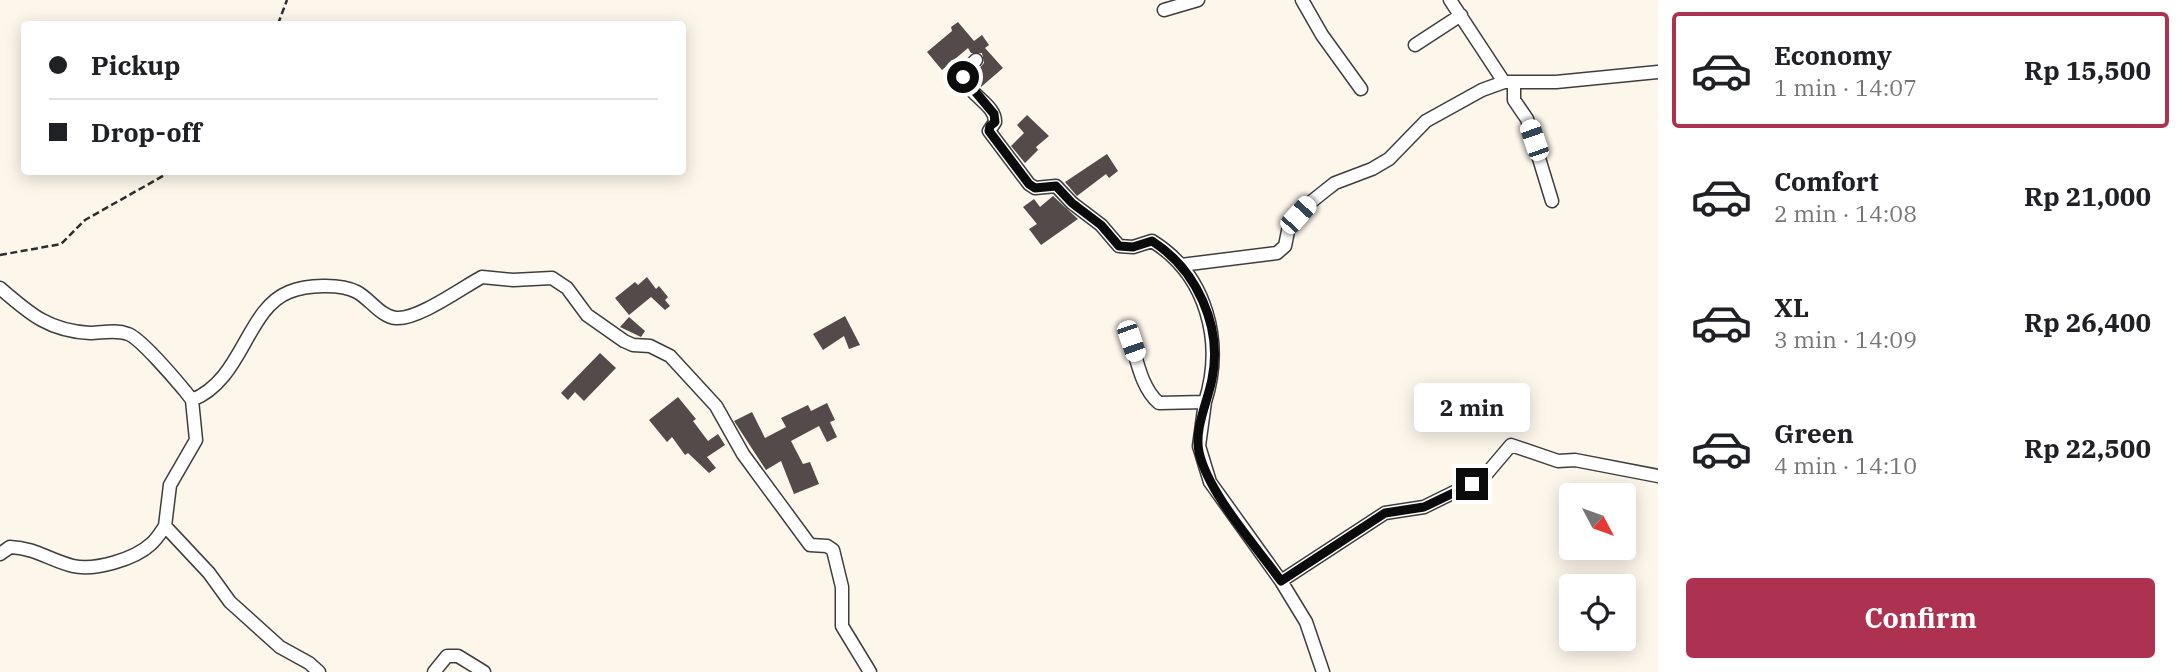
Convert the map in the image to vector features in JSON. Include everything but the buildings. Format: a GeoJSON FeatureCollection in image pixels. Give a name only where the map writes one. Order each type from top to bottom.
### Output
{"type":"FeatureCollection","features":[{"type":"Feature","properties":{"kind":"street"},"geometry":{"type":"LineString","coordinates":[[1164,10],[1198,0]]}},
{"type":"Feature","properties":{"kind":"street"},"geometry":{"type":"LineString","coordinates":[[1302,0],[1322,35],[1361,89]]}},
{"type":"Feature","properties":{"kind":"street"},"geometry":{"type":"LineString","coordinates":[[1450,0],[1509,83],[1514,100],[1527,119],[1552,201]]}},
{"type":"Feature","properties":{"kind":"street"},"geometry":{"type":"LineString","coordinates":[[1415,45],[1461,15]]}},
{"type":"Feature","properties":{"kind":"street"},"geometry":{"type":"LineString","coordinates":[[976,60],[964,72],[964,82],[994,114],[995,122],[989,131],[1029,184],[1035,188],[1056,186],[1072,203],[1101,225],[1119,246],[1133,247],[1152,241],[1181,265],[1204,301],[1214,358],[1199,446],[1210,482],[1281,581],[1308,626],[1323,672]]}},
{"type":"Feature","properties":{"kind":"street"},"geometry":{"type":"LineString","coordinates":[[1181,265],[1277,253],[1285,246],[1289,226],[1311,202],[1335,183],[1372,169],[1389,159],[1426,121],[1461,100],[1509,83],[1658,72]]}},
{"type":"Feature","properties":{"kind":"street"},"geometry":{"type":"LineString","coordinates":[[192,400],[212,390],[237,358],[250,331],[285,293],[303,288],[349,289],[358,292],[388,315],[401,318],[452,297],[482,276],[513,280],[552,278],[567,288],[587,315],[624,341],[657,349],[677,361],[716,406],[743,454],[810,545],[827,546],[833,550],[842,587],[842,626],[870,672]]}},
{"type":"Feature","properties":{"kind":"street"},"geometry":{"type":"LineString","coordinates":[[0,288],[41,320],[60,330],[95,333],[116,331],[132,335],[192,400],[196,440],[170,485],[166,526],[152,543],[134,555],[77,567],[29,548],[10,547],[0,554]]}},
{"type":"Feature","properties":{"kind":"street"},"geometry":{"type":"LineString","coordinates":[[1131,341],[1146,387],[1155,400],[1205,402]]}},
{"type":"Feature","properties":{"kind":"street"},"geometry":{"type":"LineString","coordinates":[[1281,581],[1385,513],[1424,507],[1483,478],[1511,446],[1558,461],[1575,460],[1658,476]]}},
{"type":"Feature","properties":{"kind":"street"},"geometry":{"type":"LineString","coordinates":[[166,526],[209,573],[230,602],[280,647],[309,663],[319,672]]}},
{"type":"Feature","properties":{"kind":"street"},"geometry":{"type":"LineString","coordinates":[[433,672],[447,656],[458,656],[484,672]]}},
{"type":"Feature","properties":{"kind":"path"},"geometry":{"type":"LineString","coordinates":[[279,21],[286,0]]}},
{"type":"Feature","properties":{"kind":"path"},"geometry":{"type":"LineString","coordinates":[[0,255],[61,244],[85,219],[165,175]]}},
{"type":"Feature","properties":{"kind":"route"},"geometry":{"type":"LineString","coordinates":[[963,77],[964,82],[994,114],[995,122],[989,131],[1029,184],[1035,188],[1056,186],[1072,203],[1101,225],[1119,246],[1129,248],[1152,241],[1181,265],[1193,280],[1208,315],[1214,358],[1203,414],[1199,453],[1212,486],[1281,581],[1385,513],[1424,507],[1472,484]]}}]}
